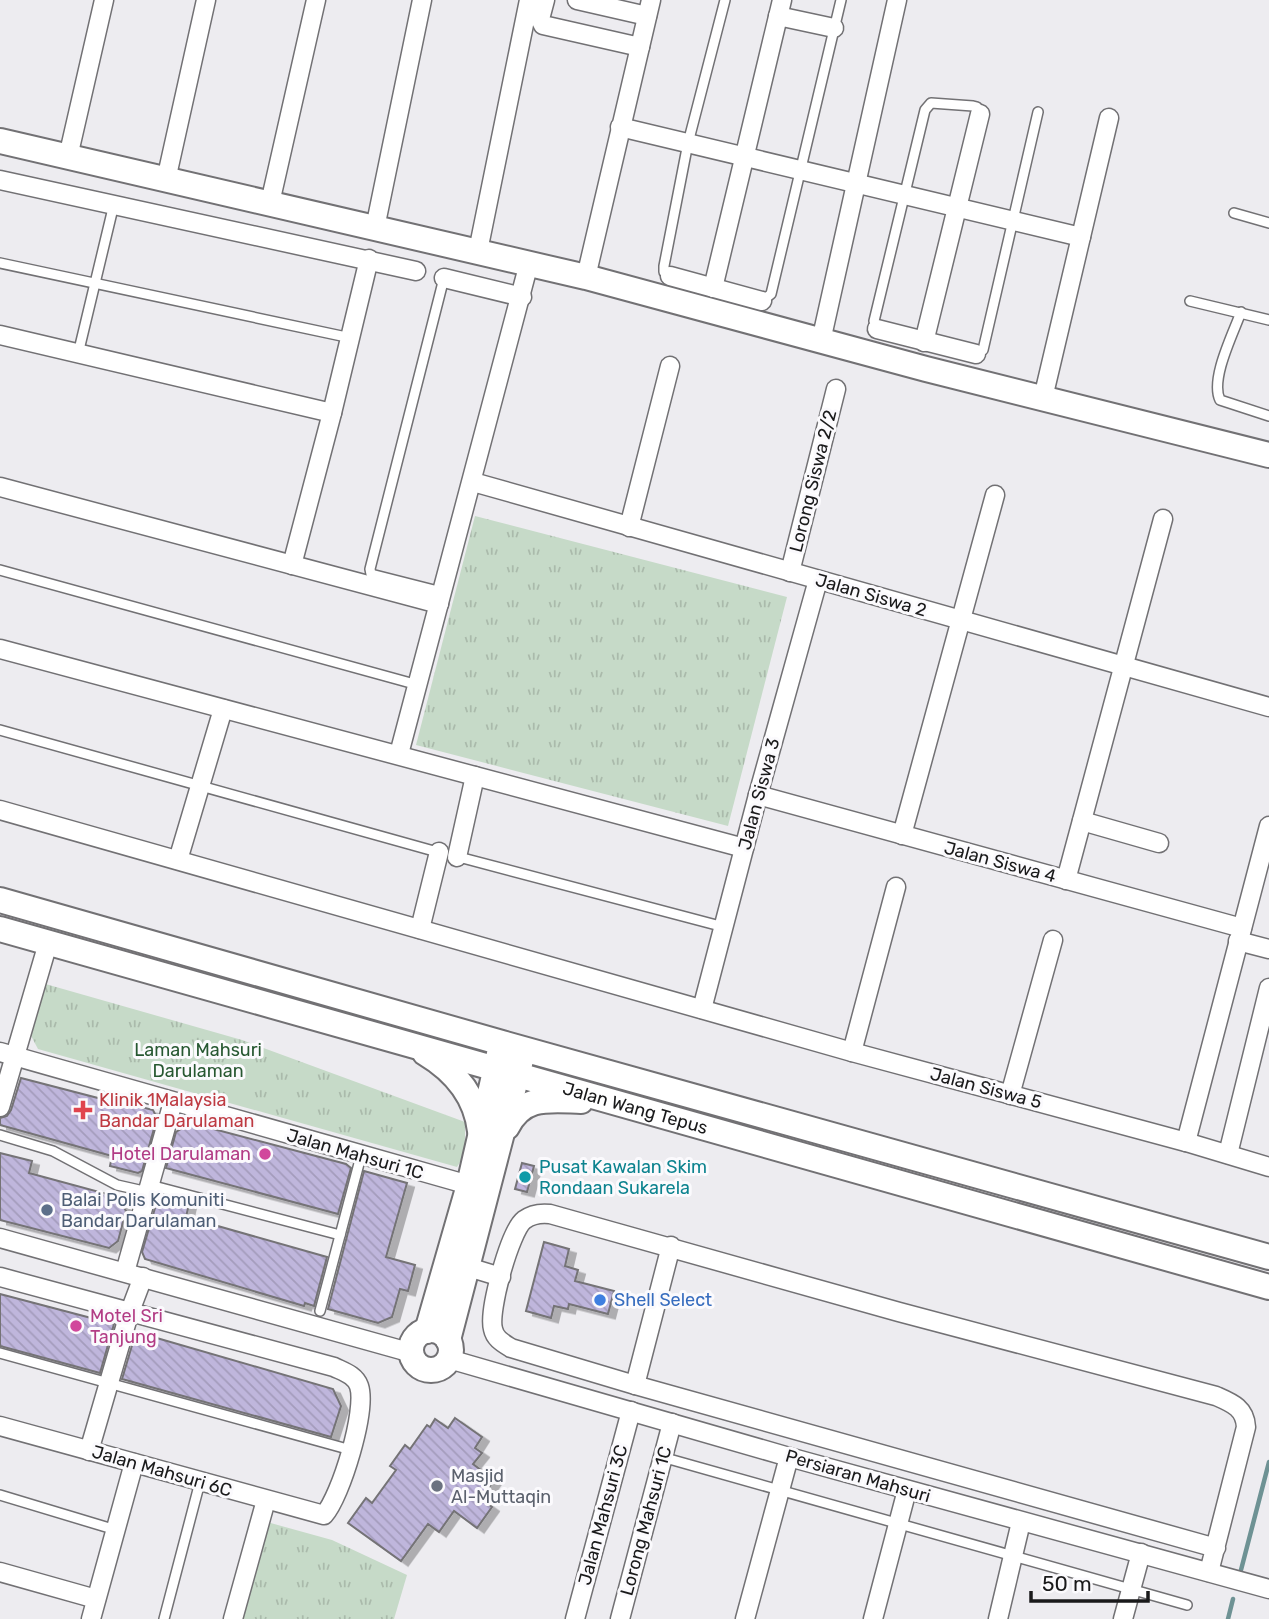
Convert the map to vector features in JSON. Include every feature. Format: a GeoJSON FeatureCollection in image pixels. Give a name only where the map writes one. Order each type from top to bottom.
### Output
{"type":"FeatureCollection","features":[{"type":"Feature","properties":{"kind":"main road"},"geometry":{"type":"LineString","coordinates":[[0,141],[586,277],[821,341],[1269,455]]}},
{"type":"Feature","properties":{"kind":"main road","name":"Jalan Wang Tepus"},"geometry":{"type":"LineString","coordinates":[[0,900],[1269,1257]]}},
{"type":"Feature","properties":{"kind":"main road","name":"Jalan Wang Tepus"},"geometry":{"type":"LineString","coordinates":[[0,929],[1269,1287]]}},
{"type":"Feature","properties":{"kind":"main road"},"geometry":{"type":"LineString","coordinates":[[407,1042],[436,1060],[459,1081],[491,1137]]}},
{"type":"Feature","properties":{"kind":"main road"},"geometry":{"type":"LineString","coordinates":[[441,1344],[468,1267],[491,1137],[513,1046]]}},
{"type":"Feature","properties":{"kind":"main road"},"geometry":{"type":"LineString","coordinates":[[441,1344],[422,1333],[413,1341],[412,1353],[418,1365],[424,1369],[438,1368],[469,1185],[491,1137],[520,1108],[536,1101],[613,1101]]}},
{"type":"Feature","properties":{"kind":"street"},"geometry":{"type":"LineString","coordinates":[[68,157],[104,0]]}},
{"type":"Feature","properties":{"kind":"street"},"geometry":{"type":"LineString","coordinates":[[166,180],[206,0]]}},
{"type":"Feature","properties":{"kind":"street"},"geometry":{"type":"LineString","coordinates":[[270,203],[316,0]]}},
{"type":"Feature","properties":{"kind":"street"},"geometry":{"type":"LineString","coordinates":[[375,228],[422,0]]}},
{"type":"Feature","properties":{"kind":"street"},"geometry":{"type":"LineString","coordinates":[[478,251],[530,0]]}},
{"type":"Feature","properties":{"kind":"street"},"geometry":{"type":"LineString","coordinates":[[545,0],[540,19],[543,24],[640,47]]}},
{"type":"Feature","properties":{"kind":"street"},"geometry":{"type":"LineString","coordinates":[[577,0],[649,8],[586,277]]}},
{"type":"Feature","properties":{"kind":"street"},"geometry":{"type":"LineString","coordinates":[[821,341],[897,0]]}},
{"type":"Feature","properties":{"kind":"street"},"geometry":{"type":"LineString","coordinates":[[713,288],[780,8],[834,28]]}},
{"type":"Feature","properties":{"kind":"street"},"geometry":{"type":"LineString","coordinates":[[924,342],[980,114]]}},
{"type":"Feature","properties":{"kind":"street"},"geometry":{"type":"LineString","coordinates":[[1043,398],[1109,118]]}},
{"type":"Feature","properties":{"kind":"street"},"geometry":{"type":"LineString","coordinates":[[621,127],[1081,237]]}},
{"type":"Feature","properties":{"kind":"street"},"geometry":{"type":"LineString","coordinates":[[0,180],[416,271]]}},
{"type":"Feature","properties":{"kind":"street"},"geometry":{"type":"LineString","coordinates":[[292,565],[369,259]]}},
{"type":"Feature","properties":{"kind":"street"},"geometry":{"type":"LineString","coordinates":[[398,754],[473,482],[529,263]]}},
{"type":"Feature","properties":{"kind":"street"},"geometry":{"type":"LineString","coordinates":[[670,276],[762,301]]}},
{"type":"Feature","properties":{"kind":"street"},"geometry":{"type":"LineString","coordinates":[[444,278],[522,297]]}},
{"type":"Feature","properties":{"kind":"street"},"geometry":{"type":"LineString","coordinates":[[877,329],[976,354]]}},
{"type":"Feature","properties":{"kind":"street"},"geometry":{"type":"LineString","coordinates":[[0,335],[332,413]]}},
{"type":"Feature","properties":{"kind":"street"},"geometry":{"type":"LineString","coordinates":[[629,527],[670,366]]}},
{"type":"Feature","properties":{"kind":"street","name":"Lorong Siswa 2/2"},"geometry":{"type":"LineString","coordinates":[[790,572],[836,389]]}},
{"type":"Feature","properties":{"kind":"street","name":"Jalan Siswa 2"},"geometry":{"type":"LineString","coordinates":[[473,482],[1269,707]]}},
{"type":"Feature","properties":{"kind":"street"},"geometry":{"type":"LineString","coordinates":[[0,487],[292,565],[441,598]]}},
{"type":"Feature","properties":{"kind":"street"},"geometry":{"type":"LineString","coordinates":[[902,835],[995,495]]}},
{"type":"Feature","properties":{"kind":"street"},"geometry":{"type":"LineString","coordinates":[[1066,880],[1163,519]]}},
{"type":"Feature","properties":{"kind":"street","name":"Jalan Siswa 3"},"geometry":{"type":"LineString","coordinates":[[702,1009],[818,580]]}},
{"type":"Feature","properties":{"kind":"street"},"geometry":{"type":"LineString","coordinates":[[0,649],[744,848]]}},
{"type":"Feature","properties":{"kind":"street"},"geometry":{"type":"LineString","coordinates":[[178,860],[223,709]]}},
{"type":"Feature","properties":{"kind":"street"},"geometry":{"type":"LineString","coordinates":[[457,857],[475,776]]}},
{"type":"Feature","properties":{"kind":"street","name":"Jalan Siswa 4"},"geometry":{"type":"LineString","coordinates":[[758,795],[1066,880],[1240,934],[1269,949]]}},
{"type":"Feature","properties":{"kind":"street","name":"Jalan Siswa 5"},"geometry":{"type":"LineString","coordinates":[[0,810],[852,1052],[1269,1167]]}},
{"type":"Feature","properties":{"kind":"street"},"geometry":{"type":"LineString","coordinates":[[1082,821],[1159,843]]}},
{"type":"Feature","properties":{"kind":"street"},"geometry":{"type":"LineString","coordinates":[[1186,1142],[1269,826]]}},
{"type":"Feature","properties":{"kind":"street"},"geometry":{"type":"LineString","coordinates":[[420,929],[439,852]]}},
{"type":"Feature","properties":{"kind":"street"},"geometry":{"type":"LineString","coordinates":[[852,1052],[895,887]]}},
{"type":"Feature","properties":{"kind":"street"},"geometry":{"type":"LineString","coordinates":[[1010,1095],[1053,940]]}},
{"type":"Feature","properties":{"kind":"street"},"geometry":{"type":"LineString","coordinates":[[0,1107],[7,1054],[48,943]]}},
{"type":"Feature","properties":{"kind":"street"},"geometry":{"type":"LineString","coordinates":[[1228,1154],[1269,988]]}},
{"type":"Feature","properties":{"kind":"street","name":"Jalan Mahsuri 1C"},"geometry":{"type":"LineString","coordinates":[[7,1054],[469,1185]]}},
{"type":"Feature","properties":{"kind":"street"},"geometry":{"type":"LineString","coordinates":[[89,1451],[129,1314],[149,1189],[173,1102]]}},
{"type":"Feature","properties":{"kind":"street"},"geometry":{"type":"LineString","coordinates":[[1209,1572],[1216,1548],[1246,1427],[1244,1413],[1231,1402],[550,1214],[531,1216],[517,1228],[492,1316],[492,1326],[497,1337],[511,1348],[1216,1548]]}},
{"type":"Feature","properties":{"kind":"street"},"geometry":{"type":"LineString","coordinates":[[0,1238],[412,1353]]}},
{"type":"Feature","properties":{"kind":"street"},"geometry":{"type":"LineString","coordinates":[[635,1385],[671,1246]]}},
{"type":"Feature","properties":{"kind":"street"},"geometry":{"type":"LineString","coordinates":[[468,1267],[501,1277]]}},
{"type":"Feature","properties":{"kind":"street"},"geometry":{"type":"LineString","coordinates":[[0,1277],[129,1314],[334,1367],[351,1375],[358,1385],[362,1399],[351,1450]]}},
{"type":"Feature","properties":{"kind":"street","name":"Persiaran Mahsuri"},"geometry":{"type":"LineString","coordinates":[[441,1344],[552,1389],[1269,1590]]}},
{"type":"Feature","properties":{"kind":"street"},"geometry":{"type":"LineString","coordinates":[[552,1389],[559,1362]]}},
{"type":"Feature","properties":{"kind":"street","name":"Jalan Mahsuri 3C"},"geometry":{"type":"LineString","coordinates":[[575,1619],[631,1411]]}},
{"type":"Feature","properties":{"kind":"street","name":"Lorong Mahsuri 1C"},"geometry":{"type":"LineString","coordinates":[[620,1619],[672,1423]]}},
{"type":"Feature","properties":{"kind":"street","name":"Jalan Mahsuri 6C"},"geometry":{"type":"LineString","coordinates":[[0,1426],[324,1515],[333,1505],[351,1450]]}},
{"type":"Feature","properties":{"kind":"street"},"geometry":{"type":"LineString","coordinates":[[746,1619],[789,1457]]}},
{"type":"Feature","properties":{"kind":"street"},"geometry":{"type":"LineString","coordinates":[[91,1619],[134,1463]]}},
{"type":"Feature","properties":{"kind":"street"},"geometry":{"type":"LineString","coordinates":[[873,1619],[907,1490]]}},
{"type":"Feature","properties":{"kind":"street"},"geometry":{"type":"LineString","coordinates":[[233,1619],[266,1500]]}},
{"type":"Feature","properties":{"kind":"street"},"geometry":{"type":"LineString","coordinates":[[998,1619],[1021,1522]]}},
{"type":"Feature","properties":{"kind":"street"},"geometry":{"type":"LineString","coordinates":[[1123,1619],[1141,1553]]}},
{"type":"Feature","properties":{"kind":"street"},"geometry":{"type":"LineString","coordinates":[[0,1572],[96,1599]]}},
{"type":"Feature","properties":{"kind":"lane"},"geometry":{"type":"LineString","coordinates":[[670,276],[663,269],[688,143],[725,0]]}},
{"type":"Feature","properties":{"kind":"lane"},"geometry":{"type":"LineString","coordinates":[[762,301],[771,294],[841,0]]}},
{"type":"Feature","properties":{"kind":"lane"},"geometry":{"type":"LineString","coordinates":[[877,329],[874,321],[927,106],[939,103],[973,106],[977,107],[980,114]]}},
{"type":"Feature","properties":{"kind":"lane"},"geometry":{"type":"LineString","coordinates":[[976,354],[984,349],[1038,112]]}},
{"type":"Feature","properties":{"kind":"lane"},"geometry":{"type":"LineString","coordinates":[[78,354],[114,204]]}},
{"type":"Feature","properties":{"kind":"lane"},"geometry":{"type":"LineString","coordinates":[[1234,213],[1269,223]]}},
{"type":"Feature","properties":{"kind":"lane"},"geometry":{"type":"LineString","coordinates":[[0,263],[351,338]]}},
{"type":"Feature","properties":{"kind":"lane"},"geometry":{"type":"LineString","coordinates":[[441,598],[372,573],[370,569],[444,278]]}},
{"type":"Feature","properties":{"kind":"lane"},"geometry":{"type":"LineString","coordinates":[[1190,300],[1269,320]]}},
{"type":"Feature","properties":{"kind":"lane"},"geometry":{"type":"LineString","coordinates":[[1241,312],[1218,375],[1216,393],[1220,400],[1269,416]]}},
{"type":"Feature","properties":{"kind":"lane"},"geometry":{"type":"LineString","coordinates":[[0,570],[418,685]]}},
{"type":"Feature","properties":{"kind":"lane"},"geometry":{"type":"LineString","coordinates":[[0,730],[200,787],[723,928]]}},
{"type":"Feature","properties":{"kind":"lane"},"geometry":{"type":"LineString","coordinates":[[0,1135],[53,1151],[117,1185],[149,1189],[340,1235]]}},
{"type":"Feature","properties":{"kind":"lane"},"geometry":{"type":"LineString","coordinates":[[320,1311],[361,1156]]}},
{"type":"Feature","properties":{"kind":"lane"},"geometry":{"type":"LineString","coordinates":[[0,1353],[351,1450]]}},
{"type":"Feature","properties":{"kind":"lane"},"geometry":{"type":"LineString","coordinates":[[662,1457],[1187,1605]]}},
{"type":"Feature","properties":{"kind":"lane"},"geometry":{"type":"LineString","coordinates":[[164,1619],[200,1482]]}},
{"type":"Feature","properties":{"kind":"lane"},"geometry":{"type":"LineString","coordinates":[[0,1495],[116,1530]]}},
{"type":"Feature","properties":{"kind":"green space"},"geometry":{"type":"Polygon","coordinates":[[[475,516],[787,597],[728,826],[416,745],[475,516]]]}},
{"type":"Feature","properties":{"kind":"green space","name":"Laman Mahsuri Darulaman"},"geometry":{"type":"Polygon","coordinates":[[[42,983],[242,1040],[465,1122],[465,1154],[457,1167],[38,1049],[28,1030],[42,983]]]}},
{"type":"Feature","properties":{"kind":"green space"},"geometry":{"type":"Polygon","coordinates":[[[267,1522],[332,1540],[407,1575],[394,1619],[241,1619],[267,1522]]]}},
{"type":"Feature","properties":{"kind":"building"},"geometry":{"type":"Polygon","coordinates":[[[21,1078],[153,1110],[157,1118],[142,1171],[138,1173],[110,1166],[112,1156],[0,1125],[0,1118],[7,1116],[11,1110],[21,1078]]]}},
{"type":"Feature","properties":{"kind":"building"},"geometry":{"type":"Polygon","coordinates":[[[191,1123],[346,1164],[351,1168],[338,1214],[166,1168],[176,1132],[191,1123]]]}},
{"type":"Feature","properties":{"kind":"building"},"geometry":{"type":"Polygon","coordinates":[[[0,1153],[32,1161],[29,1173],[118,1197],[126,1211],[118,1241],[109,1248],[0,1220],[0,1153]]]}},
{"type":"Feature","properties":{"kind":"building","name":"Pusat Kawalan Skim Rondaan Sukarela"},"geometry":{"type":"Polygon","coordinates":[[[522,1163],[534,1166],[527,1192],[515,1189],[522,1163]]]}},
{"type":"Feature","properties":{"kind":"building"},"geometry":{"type":"Polygon","coordinates":[[[364,1171],[407,1183],[386,1257],[415,1265],[408,1291],[400,1289],[392,1317],[378,1323],[328,1309],[364,1171]]]}},
{"type":"Feature","properties":{"kind":"building"},"geometry":{"type":"Polygon","coordinates":[[[161,1196],[189,1204],[186,1217],[327,1257],[314,1306],[305,1303],[304,1306],[145,1259],[142,1252],[158,1198],[161,1196]]]}},
{"type":"Feature","properties":{"kind":"building"},"geometry":{"type":"Polygon","coordinates":[[[544,1242],[569,1249],[565,1266],[578,1270],[575,1281],[614,1291],[608,1314],[569,1304],[568,1309],[554,1306],[551,1318],[526,1311],[544,1242]]]}},
{"type":"Feature","properties":{"kind":"building"},"geometry":{"type":"Polygon","coordinates":[[[0,1294],[114,1324],[100,1373],[0,1346],[0,1294]]]}},
{"type":"Feature","properties":{"kind":"building"},"geometry":{"type":"Polygon","coordinates":[[[136,1332],[333,1389],[341,1406],[331,1437],[122,1379],[136,1332]]]}},
{"type":"Feature","properties":{"kind":"building","name":"Masjid Al-Muttaqin"},"geometry":{"type":"Polygon","coordinates":[[[455,1418],[482,1437],[475,1448],[482,1453],[473,1464],[494,1480],[481,1499],[492,1507],[477,1528],[454,1511],[439,1532],[428,1524],[401,1561],[348,1523],[366,1498],[372,1503],[396,1470],[390,1466],[405,1445],[410,1449],[427,1425],[430,1427],[435,1419],[448,1428],[455,1418]]]}},
{"type":"Feature","properties":{"kind":"waterway"},"geometry":{"type":"LineString","coordinates":[[1241,1570],[1269,1462]]}},
{"type":"Feature","properties":{"kind":"waterway"},"geometry":{"type":"LineString","coordinates":[[1228,1619],[1233,1599]]}},
{"type":"Feature","properties":{"kind":"place","name":"Klinik 1Malaysia Bandar Darulaman"},"geometry":{"type":"Point","coordinates":[83,1110]}},
{"type":"Feature","properties":{"kind":"place","name":"Hotel Darulaman"},"geometry":{"type":"Point","coordinates":[265,1154]}},
{"type":"Feature","properties":{"kind":"place","name":"Pusat Kawalan Skim Rondaan Sukarela"},"geometry":{"type":"Point","coordinates":[525,1177]}},
{"type":"Feature","properties":{"kind":"place","name":"Balai Polis Komuniti Bandar Darulaman"},"geometry":{"type":"Point","coordinates":[47,1210]}},
{"type":"Feature","properties":{"kind":"place","name":"Shell Select"},"geometry":{"type":"Point","coordinates":[600,1300]}},
{"type":"Feature","properties":{"kind":"place","name":"Motel Sri Tanjung"},"geometry":{"type":"Point","coordinates":[76,1326]}},
{"type":"Feature","properties":{"kind":"place","name":"Masjid Al-Muttaqin"},"geometry":{"type":"Point","coordinates":[437,1486]}}]}
